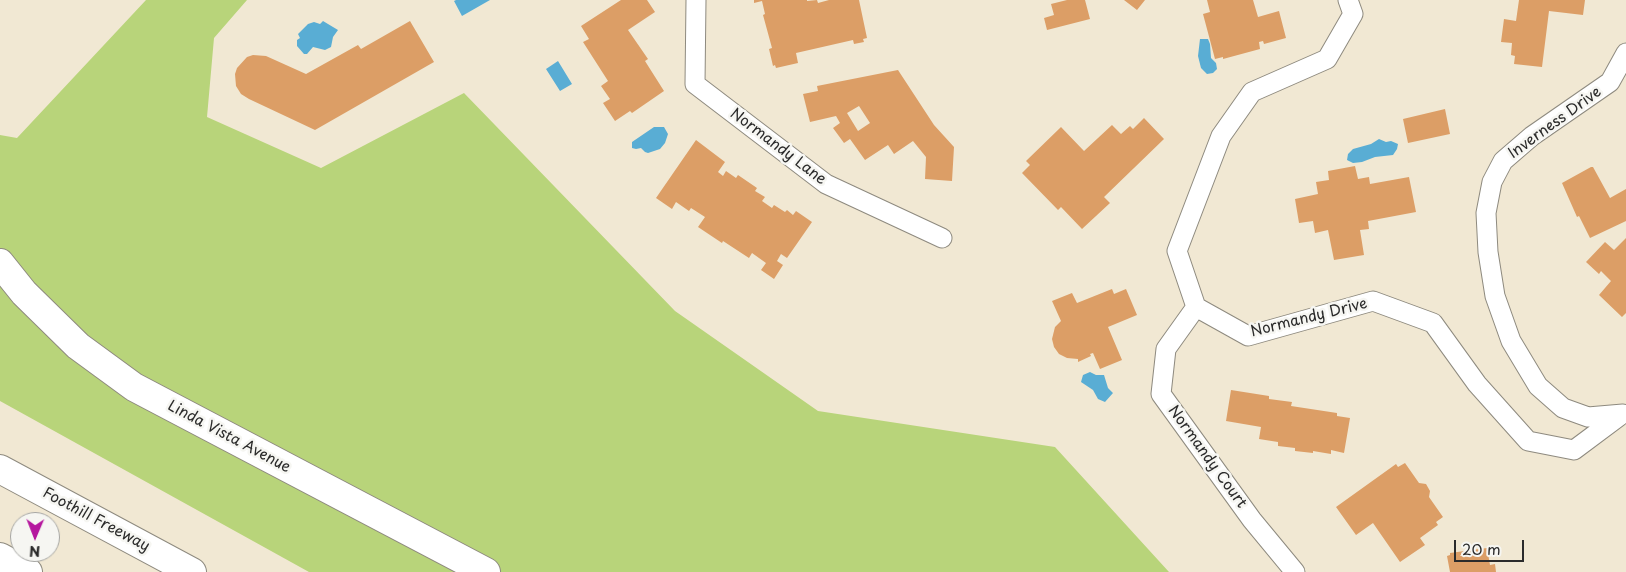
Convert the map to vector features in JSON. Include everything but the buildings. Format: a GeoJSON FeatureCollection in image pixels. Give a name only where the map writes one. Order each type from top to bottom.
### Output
{"type":"FeatureCollection","features":[{"type":"Feature","properties":{"kind":"main road","name":"Linda Vista Avenue"},"geometry":{"type":"LineString","coordinates":[[0,263],[24,293],[78,346],[134,386],[486,572]]}},
{"type":"Feature","properties":{"kind":"main road","name":"Foothill Freeway"},"geometry":{"type":"LineString","coordinates":[[0,469],[192,572]]}},
{"type":"Feature","properties":{"kind":"main road"},"geometry":{"type":"LineString","coordinates":[[0,556],[28,572]]}},
{"type":"Feature","properties":{"kind":"main road"},"geometry":{"type":"LineString","coordinates":[[0,561],[23,572]]}},
{"type":"Feature","properties":{"kind":"street","name":"Normandy Lane"},"geometry":{"type":"LineString","coordinates":[[696,0],[695,84],[826,184],[942,238]]}},
{"type":"Feature","properties":{"kind":"street"},"geometry":{"type":"LineString","coordinates":[[1196,307],[1177,251],[1221,136],[1252,92],[1327,59],[1353,14],[1348,0]]}},
{"type":"Feature","properties":{"kind":"street","name":"Inverness Drive"},"geometry":{"type":"LineString","coordinates":[[1624,414],[1588,417],[1563,408],[1538,386],[1511,341],[1495,296],[1488,252],[1486,213],[1492,182],[1503,161],[1532,136],[1610,82],[1626,52]]}},
{"type":"Feature","properties":{"kind":"street","name":"Normandy Drive"},"geometry":{"type":"LineString","coordinates":[[1196,307],[1248,336],[1373,301],[1433,323],[1477,384],[1528,441],[1574,450],[1624,414]]}},
{"type":"Feature","properties":{"kind":"street","name":"Normandy Court"},"geometry":{"type":"LineString","coordinates":[[1196,307],[1166,349],[1161,394],[1252,520],[1295,572]]}},
{"type":"Feature","properties":{"kind":"green space"},"geometry":{"type":"Polygon","coordinates":[[[146,0],[247,0],[214,38],[207,117],[321,168],[464,93],[675,311],[818,411],[1055,447],[1169,572],[309,572],[0,401],[0,135],[17,138],[146,0]]]}},
{"type":"Feature","properties":{"kind":"water"},"geometry":{"type":"Polygon","coordinates":[[[490,0],[462,16],[454,1],[490,0]]]}},
{"type":"Feature","properties":{"kind":"water"},"geometry":{"type":"Polygon","coordinates":[[[323,21],[338,30],[333,37],[331,47],[325,50],[313,47],[307,54],[304,54],[297,46],[297,40],[300,38],[298,34],[308,24],[314,22],[320,24],[323,21]]]}},
{"type":"Feature","properties":{"kind":"water"},"geometry":{"type":"Polygon","coordinates":[[[1200,39],[1208,39],[1210,44],[1211,58],[1216,63],[1217,69],[1213,73],[1207,74],[1201,68],[1198,56],[1200,39]]]}},
{"type":"Feature","properties":{"kind":"water"},"geometry":{"type":"Polygon","coordinates":[[[558,61],[572,84],[560,91],[546,69],[558,61]]]}},
{"type":"Feature","properties":{"kind":"water"},"geometry":{"type":"Polygon","coordinates":[[[654,127],[664,127],[668,134],[665,143],[660,149],[648,153],[641,148],[632,148],[632,142],[654,127]]]}},
{"type":"Feature","properties":{"kind":"water"},"geometry":{"type":"Polygon","coordinates":[[[1379,139],[1398,144],[1393,155],[1375,157],[1353,163],[1347,160],[1348,154],[1353,149],[1371,144],[1379,139]]]}},
{"type":"Feature","properties":{"kind":"water"},"geometry":{"type":"Polygon","coordinates":[[[1090,372],[1096,375],[1104,375],[1108,388],[1113,393],[1105,402],[1098,399],[1093,390],[1081,382],[1083,375],[1090,372]]]}}]}
